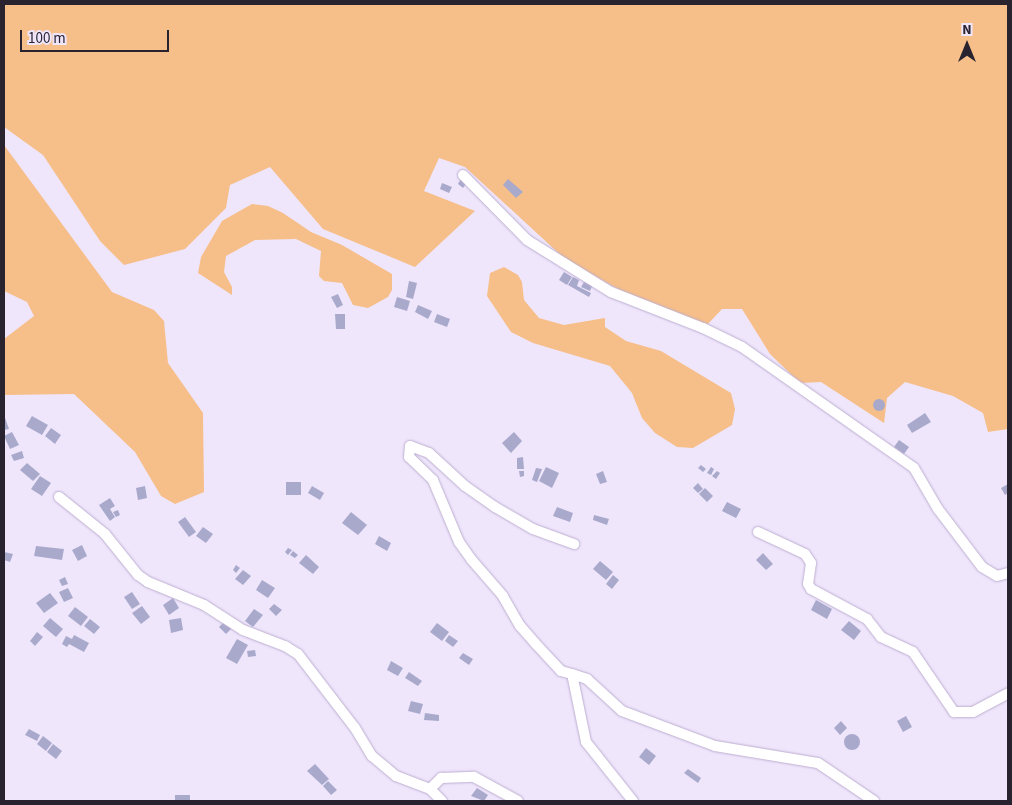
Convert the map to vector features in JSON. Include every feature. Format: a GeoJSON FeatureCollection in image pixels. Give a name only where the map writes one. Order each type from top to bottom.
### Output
{"type":"FeatureCollection","features":[{"type":"Feature","properties":{"kind":"street"},"geometry":{"type":"LineString","coordinates":[[463,175],[527,240],[611,292],[703,328],[742,347],[914,468],[938,509],[982,567],[996,576],[1008,573]]}},
{"type":"Feature","properties":{"kind":"street"},"geometry":{"type":"LineString","coordinates":[[574,544],[533,529],[503,512],[465,486],[429,453],[410,446],[409,457],[433,480],[463,548],[503,596],[520,626],[561,672],[587,679],[622,711],[715,746],[818,763],[874,801]]}},
{"type":"Feature","properties":{"kind":"street"},"geometry":{"type":"LineString","coordinates":[[59,497],[105,534],[138,575],[148,582],[209,608],[243,630],[285,646],[298,654],[355,728],[372,756],[396,776],[430,789],[442,801]]}},
{"type":"Feature","properties":{"kind":"street"},"geometry":{"type":"LineString","coordinates":[[758,532],[805,554],[812,570],[808,584],[811,589],[867,619],[881,637],[913,652],[954,712],[973,712],[1008,693]]}},
{"type":"Feature","properties":{"kind":"street"},"geometry":{"type":"LineString","coordinates":[[572,674],[586,742],[633,801]]}},
{"type":"Feature","properties":{"kind":"street"},"geometry":{"type":"LineString","coordinates":[[430,789],[441,778],[474,777],[518,801]]}},
{"type":"Feature","properties":{"kind":"shaded area"},"geometry":{"type":"Polygon","coordinates":[[[4,4],[1008,4],[1008,429],[988,432],[983,413],[953,396],[905,382],[887,398],[884,423],[821,382],[800,383],[770,354],[742,309],[722,309],[707,325],[618,289],[566,260],[465,167],[439,158],[424,191],[475,211],[415,267],[323,229],[270,167],[230,185],[226,208],[185,249],[124,265],[100,241],[43,155],[4,127],[4,4]]]}},
{"type":"Feature","properties":{"kind":"shaded area"},"geometry":{"type":"Polygon","coordinates":[[[4,145],[112,292],[154,310],[164,321],[168,363],[203,413],[204,492],[175,504],[161,496],[135,452],[74,394],[4,395],[4,339],[34,316],[27,302],[4,291],[4,145]]]}},
{"type":"Feature","properties":{"kind":"shaded area"},"geometry":{"type":"Polygon","coordinates":[[[252,204],[268,206],[283,213],[311,232],[342,245],[392,274],[392,290],[388,297],[368,308],[353,305],[342,283],[324,281],[319,276],[321,251],[296,239],[255,240],[226,256],[224,272],[232,287],[232,295],[198,273],[201,257],[222,221],[252,204]]]}},
{"type":"Feature","properties":{"kind":"shaded area"},"geometry":{"type":"Polygon","coordinates":[[[504,267],[518,275],[522,282],[524,300],[539,318],[564,325],[605,318],[605,327],[626,341],[661,351],[731,393],[735,409],[732,425],[693,448],[677,447],[655,433],[642,418],[632,393],[610,366],[533,343],[511,332],[487,296],[490,273],[504,267]]]}},
{"type":"Feature","properties":{"kind":"building"},"geometry":{"type":"Polygon","coordinates":[[[462,177],[468,181],[463,188],[458,184],[462,177]]]}},
{"type":"Feature","properties":{"kind":"building"},"geometry":{"type":"Polygon","coordinates":[[[508,179],[523,192],[516,198],[503,185],[508,179]]]}},
{"type":"Feature","properties":{"kind":"building"},"geometry":{"type":"Polygon","coordinates":[[[442,183],[452,187],[449,193],[440,189],[442,183]]]}},
{"type":"Feature","properties":{"kind":"building"},"geometry":{"type":"Polygon","coordinates":[[[564,272],[572,277],[567,285],[559,280],[564,272]]]}},
{"type":"Feature","properties":{"kind":"building"},"geometry":{"type":"Polygon","coordinates":[[[573,277],[579,280],[577,286],[591,293],[589,297],[568,285],[573,277]]]}},
{"type":"Feature","properties":{"kind":"building"},"geometry":{"type":"Polygon","coordinates":[[[409,281],[417,283],[413,299],[406,297],[409,281]]]}},
{"type":"Feature","properties":{"kind":"building"},"geometry":{"type":"Polygon","coordinates":[[[584,282],[592,286],[590,291],[581,287],[584,282]]]}},
{"type":"Feature","properties":{"kind":"building"},"geometry":{"type":"Polygon","coordinates":[[[338,294],[343,305],[337,308],[331,297],[338,294]]]}},
{"type":"Feature","properties":{"kind":"building"},"geometry":{"type":"Polygon","coordinates":[[[397,297],[410,301],[407,311],[394,307],[397,297]]]}},
{"type":"Feature","properties":{"kind":"building"},"geometry":{"type":"Polygon","coordinates":[[[418,305],[432,311],[428,319],[415,312],[418,305]]]}},
{"type":"Feature","properties":{"kind":"building"},"geometry":{"type":"Polygon","coordinates":[[[335,314],[345,314],[345,329],[336,329],[335,314]]]}},
{"type":"Feature","properties":{"kind":"building"},"geometry":{"type":"Polygon","coordinates":[[[437,314],[450,319],[447,327],[434,322],[437,314]]]}},
{"type":"Feature","properties":{"kind":"building"},"geometry":{"type":"Polygon","coordinates":[[[877,399],[881,399],[885,405],[881,411],[877,411],[873,407],[873,403],[877,399]]]}},
{"type":"Feature","properties":{"kind":"building"},"geometry":{"type":"Polygon","coordinates":[[[925,413],[931,422],[912,433],[907,425],[925,413]]]}},
{"type":"Feature","properties":{"kind":"building"},"geometry":{"type":"Polygon","coordinates":[[[4,415],[9,429],[4,430],[4,415]]]}},
{"type":"Feature","properties":{"kind":"building"},"geometry":{"type":"Polygon","coordinates":[[[32,416],[48,425],[42,435],[26,426],[32,416]]]}},
{"type":"Feature","properties":{"kind":"building"},"geometry":{"type":"Polygon","coordinates":[[[51,428],[61,435],[55,444],[45,436],[51,428]]]}},
{"type":"Feature","properties":{"kind":"building"},"geometry":{"type":"Polygon","coordinates":[[[12,432],[19,445],[10,449],[4,436],[12,432]]]}},
{"type":"Feature","properties":{"kind":"building"},"geometry":{"type":"Polygon","coordinates":[[[514,432],[522,441],[511,453],[502,443],[514,432]]]}},
{"type":"Feature","properties":{"kind":"building"},"geometry":{"type":"Polygon","coordinates":[[[899,440],[909,447],[904,454],[894,447],[899,440]]]}},
{"type":"Feature","properties":{"kind":"building"},"geometry":{"type":"Polygon","coordinates":[[[22,451],[24,458],[14,461],[11,455],[22,451]]]}},
{"type":"Feature","properties":{"kind":"building"},"geometry":{"type":"Polygon","coordinates":[[[523,457],[524,469],[517,469],[517,458],[523,457]]]}},
{"type":"Feature","properties":{"kind":"building"},"geometry":{"type":"Polygon","coordinates":[[[27,463],[40,474],[33,481],[20,470],[27,463]]]}},
{"type":"Feature","properties":{"kind":"building"},"geometry":{"type":"Polygon","coordinates":[[[701,465],[706,469],[703,472],[698,468],[701,465]]]}},
{"type":"Feature","properties":{"kind":"building"},"geometry":{"type":"Polygon","coordinates":[[[546,467],[559,473],[552,488],[539,481],[546,467]]]}},
{"type":"Feature","properties":{"kind":"building"},"geometry":{"type":"Polygon","coordinates":[[[711,467],[714,469],[711,475],[707,473],[711,467]]]}},
{"type":"Feature","properties":{"kind":"building"},"geometry":{"type":"Polygon","coordinates":[[[536,468],[542,469],[537,482],[532,480],[536,468]]]}},
{"type":"Feature","properties":{"kind":"building"},"geometry":{"type":"Polygon","coordinates":[[[519,471],[524,471],[524,476],[520,477],[519,471]]]}},
{"type":"Feature","properties":{"kind":"building"},"geometry":{"type":"Polygon","coordinates":[[[603,471],[607,482],[600,484],[596,474],[603,471]]]}},
{"type":"Feature","properties":{"kind":"building"},"geometry":{"type":"Polygon","coordinates":[[[717,471],[720,473],[716,479],[712,476],[717,471]]]}},
{"type":"Feature","properties":{"kind":"building"},"geometry":{"type":"Polygon","coordinates":[[[40,476],[51,483],[42,496],[31,489],[40,476]]]}},
{"type":"Feature","properties":{"kind":"building"},"geometry":{"type":"Polygon","coordinates":[[[286,482],[301,482],[301,495],[286,495],[286,482]]]}},
{"type":"Feature","properties":{"kind":"building"},"geometry":{"type":"Polygon","coordinates":[[[698,483],[703,489],[698,493],[693,488],[698,483]]]}},
{"type":"Feature","properties":{"kind":"building"},"geometry":{"type":"Polygon","coordinates":[[[1008,484],[1008,493],[1005,495],[1001,488],[1008,484]]]}},
{"type":"Feature","properties":{"kind":"building"},"geometry":{"type":"Polygon","coordinates":[[[145,486],[147,498],[138,500],[136,488],[145,486]]]}},
{"type":"Feature","properties":{"kind":"building"},"geometry":{"type":"Polygon","coordinates":[[[312,486],[324,493],[320,500],[308,493],[312,486]]]}},
{"type":"Feature","properties":{"kind":"building"},"geometry":{"type":"Polygon","coordinates":[[[705,488],[713,496],[707,502],[699,494],[705,488]]]}},
{"type":"Feature","properties":{"kind":"building"},"geometry":{"type":"Polygon","coordinates":[[[110,498],[115,506],[110,509],[115,517],[110,521],[99,505],[110,498]]]}},
{"type":"Feature","properties":{"kind":"building"},"geometry":{"type":"Polygon","coordinates":[[[727,502],[741,509],[736,518],[722,511],[727,502]]]}},
{"type":"Feature","properties":{"kind":"building"},"geometry":{"type":"Polygon","coordinates":[[[557,507],[573,513],[570,522],[553,516],[557,507]]]}},
{"type":"Feature","properties":{"kind":"building"},"geometry":{"type":"Polygon","coordinates":[[[118,510],[120,515],[116,517],[113,512],[118,510]]]}},
{"type":"Feature","properties":{"kind":"building"},"geometry":{"type":"Polygon","coordinates":[[[351,512],[367,525],[358,535],[342,523],[351,512]]]}},
{"type":"Feature","properties":{"kind":"building"},"geometry":{"type":"Polygon","coordinates":[[[594,515],[609,519],[607,525],[593,520],[594,515]]]}},
{"type":"Feature","properties":{"kind":"building"},"geometry":{"type":"Polygon","coordinates":[[[185,517],[196,532],[189,537],[178,522],[185,517]]]}},
{"type":"Feature","properties":{"kind":"building"},"geometry":{"type":"Polygon","coordinates":[[[203,527],[213,534],[206,543],[196,536],[203,527]]]}},
{"type":"Feature","properties":{"kind":"building"},"geometry":{"type":"Polygon","coordinates":[[[379,536],[391,543],[387,551],[375,544],[379,536]]]}},
{"type":"Feature","properties":{"kind":"building"},"geometry":{"type":"Polygon","coordinates":[[[82,545],[87,556],[78,561],[72,550],[82,545]]]}},
{"type":"Feature","properties":{"kind":"building"},"geometry":{"type":"Polygon","coordinates":[[[36,546],[64,549],[62,560],[34,556],[36,546]]]}},
{"type":"Feature","properties":{"kind":"building"},"geometry":{"type":"Polygon","coordinates":[[[288,548],[292,550],[288,555],[285,552],[288,548]]]}},
{"type":"Feature","properties":{"kind":"building"},"geometry":{"type":"Polygon","coordinates":[[[293,551],[298,555],[295,558],[290,555],[293,551]]]}},
{"type":"Feature","properties":{"kind":"building"},"geometry":{"type":"Polygon","coordinates":[[[4,552],[13,554],[10,562],[4,560],[4,552]]]}},
{"type":"Feature","properties":{"kind":"building"},"geometry":{"type":"Polygon","coordinates":[[[763,553],[773,564],[766,570],[756,560],[763,553]]]}},
{"type":"Feature","properties":{"kind":"building"},"geometry":{"type":"Polygon","coordinates":[[[306,555],[319,567],[313,574],[299,563],[306,555]]]}},
{"type":"Feature","properties":{"kind":"building"},"geometry":{"type":"Polygon","coordinates":[[[600,561],[613,572],[606,580],[593,569],[600,561]]]}},
{"type":"Feature","properties":{"kind":"building"},"geometry":{"type":"Polygon","coordinates":[[[236,565],[240,568],[236,573],[233,570],[236,565]]]}},
{"type":"Feature","properties":{"kind":"building"},"geometry":{"type":"Polygon","coordinates":[[[243,570],[251,576],[243,585],[235,579],[243,570]]]}},
{"type":"Feature","properties":{"kind":"building"},"geometry":{"type":"Polygon","coordinates":[[[613,575],[619,580],[612,589],[606,584],[613,575]]]}},
{"type":"Feature","properties":{"kind":"building"},"geometry":{"type":"Polygon","coordinates":[[[65,577],[68,584],[62,586],[59,580],[65,577]]]}},
{"type":"Feature","properties":{"kind":"building"},"geometry":{"type":"Polygon","coordinates":[[[262,580],[275,588],[268,598],[256,590],[262,580]]]}},
{"type":"Feature","properties":{"kind":"building"},"geometry":{"type":"Polygon","coordinates":[[[68,588],[73,598],[64,602],[59,592],[68,588]]]}},
{"type":"Feature","properties":{"kind":"building"},"geometry":{"type":"Polygon","coordinates":[[[132,592],[140,604],[132,609],[124,597],[132,592]]]}},
{"type":"Feature","properties":{"kind":"building"},"geometry":{"type":"Polygon","coordinates":[[[50,593],[58,603],[44,613],[36,603],[50,593]]]}},
{"type":"Feature","properties":{"kind":"building"},"geometry":{"type":"Polygon","coordinates":[[[173,598],[179,608],[169,615],[163,605],[173,598]]]}},
{"type":"Feature","properties":{"kind":"building"},"geometry":{"type":"Polygon","coordinates":[[[816,600],[832,609],[827,619],[811,610],[816,600]]]}},
{"type":"Feature","properties":{"kind":"building"},"geometry":{"type":"Polygon","coordinates":[[[274,604],[282,610],[276,616],[269,609],[274,604]]]}},
{"type":"Feature","properties":{"kind":"building"},"geometry":{"type":"Polygon","coordinates":[[[142,606],[150,617],[141,624],[132,613],[142,606]]]}},
{"type":"Feature","properties":{"kind":"building"},"geometry":{"type":"Polygon","coordinates":[[[75,607],[88,617],[81,626],[68,616],[75,607]]]}},
{"type":"Feature","properties":{"kind":"building"},"geometry":{"type":"Polygon","coordinates":[[[254,609],[263,615],[253,627],[245,621],[254,609]]]}},
{"type":"Feature","properties":{"kind":"building"},"geometry":{"type":"Polygon","coordinates":[[[50,618],[63,629],[56,637],[43,626],[50,618]]]}},
{"type":"Feature","properties":{"kind":"building"},"geometry":{"type":"Polygon","coordinates":[[[181,618],[183,630],[171,633],[169,620],[181,618]]]}},
{"type":"Feature","properties":{"kind":"building"},"geometry":{"type":"Polygon","coordinates":[[[90,619],[100,627],[94,634],[84,626],[90,619]]]}},
{"type":"Feature","properties":{"kind":"building"},"geometry":{"type":"Polygon","coordinates":[[[226,620],[233,627],[226,634],[219,627],[226,620]]]}},
{"type":"Feature","properties":{"kind":"building"},"geometry":{"type":"Polygon","coordinates":[[[849,621],[861,631],[854,640],[841,630],[849,621]]]}},
{"type":"Feature","properties":{"kind":"building"},"geometry":{"type":"Polygon","coordinates":[[[437,623],[449,632],[442,641],[430,632],[437,623]]]}},
{"type":"Feature","properties":{"kind":"building"},"geometry":{"type":"Polygon","coordinates":[[[37,632],[43,637],[35,646],[30,641],[37,632]]]}},
{"type":"Feature","properties":{"kind":"building"},"geometry":{"type":"Polygon","coordinates":[[[74,635],[89,643],[84,652],[69,644],[67,647],[62,644],[66,636],[72,639],[74,635]]]}},
{"type":"Feature","properties":{"kind":"building"},"geometry":{"type":"Polygon","coordinates":[[[449,635],[458,641],[453,647],[445,641],[449,635]]]}},
{"type":"Feature","properties":{"kind":"building"},"geometry":{"type":"Polygon","coordinates":[[[237,639],[248,645],[237,664],[226,658],[237,639]]]}},
{"type":"Feature","properties":{"kind":"building"},"geometry":{"type":"Polygon","coordinates":[[[255,650],[256,656],[248,657],[247,651],[255,650]]]}},
{"type":"Feature","properties":{"kind":"building"},"geometry":{"type":"Polygon","coordinates":[[[463,653],[473,659],[469,665],[459,658],[463,653]]]}},
{"type":"Feature","properties":{"kind":"building"},"geometry":{"type":"Polygon","coordinates":[[[391,661],[403,668],[398,676],[387,670],[391,661]]]}},
{"type":"Feature","properties":{"kind":"building"},"geometry":{"type":"Polygon","coordinates":[[[409,672],[422,681],[418,686],[405,678],[409,672]]]}},
{"type":"Feature","properties":{"kind":"building"},"geometry":{"type":"Polygon","coordinates":[[[411,701],[423,704],[420,714],[408,711],[411,701]]]}},
{"type":"Feature","properties":{"kind":"building"},"geometry":{"type":"Polygon","coordinates":[[[425,713],[439,715],[439,721],[424,720],[425,713]]]}},
{"type":"Feature","properties":{"kind":"building"},"geometry":{"type":"Polygon","coordinates":[[[906,716],[912,727],[903,732],[897,721],[906,716]]]}},
{"type":"Feature","properties":{"kind":"building"},"geometry":{"type":"Polygon","coordinates":[[[841,721],[847,728],[840,735],[834,728],[841,721]]]}},
{"type":"Feature","properties":{"kind":"building"},"geometry":{"type":"Polygon","coordinates":[[[29,729],[40,735],[37,741],[25,735],[29,729]]]}},
{"type":"Feature","properties":{"kind":"building"},"geometry":{"type":"Polygon","coordinates":[[[852,734],[858,736],[860,742],[858,748],[852,750],[846,748],[844,742],[846,736],[852,734]]]}},
{"type":"Feature","properties":{"kind":"building"},"geometry":{"type":"Polygon","coordinates":[[[43,736],[52,743],[46,751],[37,744],[43,736]]]}},
{"type":"Feature","properties":{"kind":"building"},"geometry":{"type":"Polygon","coordinates":[[[53,744],[62,751],[56,759],[47,752],[53,744]]]}},
{"type":"Feature","properties":{"kind":"building"},"geometry":{"type":"Polygon","coordinates":[[[646,748],[656,756],[649,765],[639,757],[646,748]]]}},
{"type":"Feature","properties":{"kind":"building"},"geometry":{"type":"Polygon","coordinates":[[[315,764],[329,779],[322,785],[307,771],[315,764]]]}},
{"type":"Feature","properties":{"kind":"building"},"geometry":{"type":"Polygon","coordinates":[[[688,769],[701,778],[698,783],[684,773],[688,769]]]}},
{"type":"Feature","properties":{"kind":"building"},"geometry":{"type":"Polygon","coordinates":[[[328,781],[337,790],[331,795],[323,786],[328,781]]]}},
{"type":"Feature","properties":{"kind":"building"},"geometry":{"type":"Polygon","coordinates":[[[477,788],[488,795],[484,801],[471,796],[477,788]]]}},
{"type":"Feature","properties":{"kind":"building"},"geometry":{"type":"Polygon","coordinates":[[[175,795],[190,795],[190,801],[175,801],[175,795]]]}}]}
